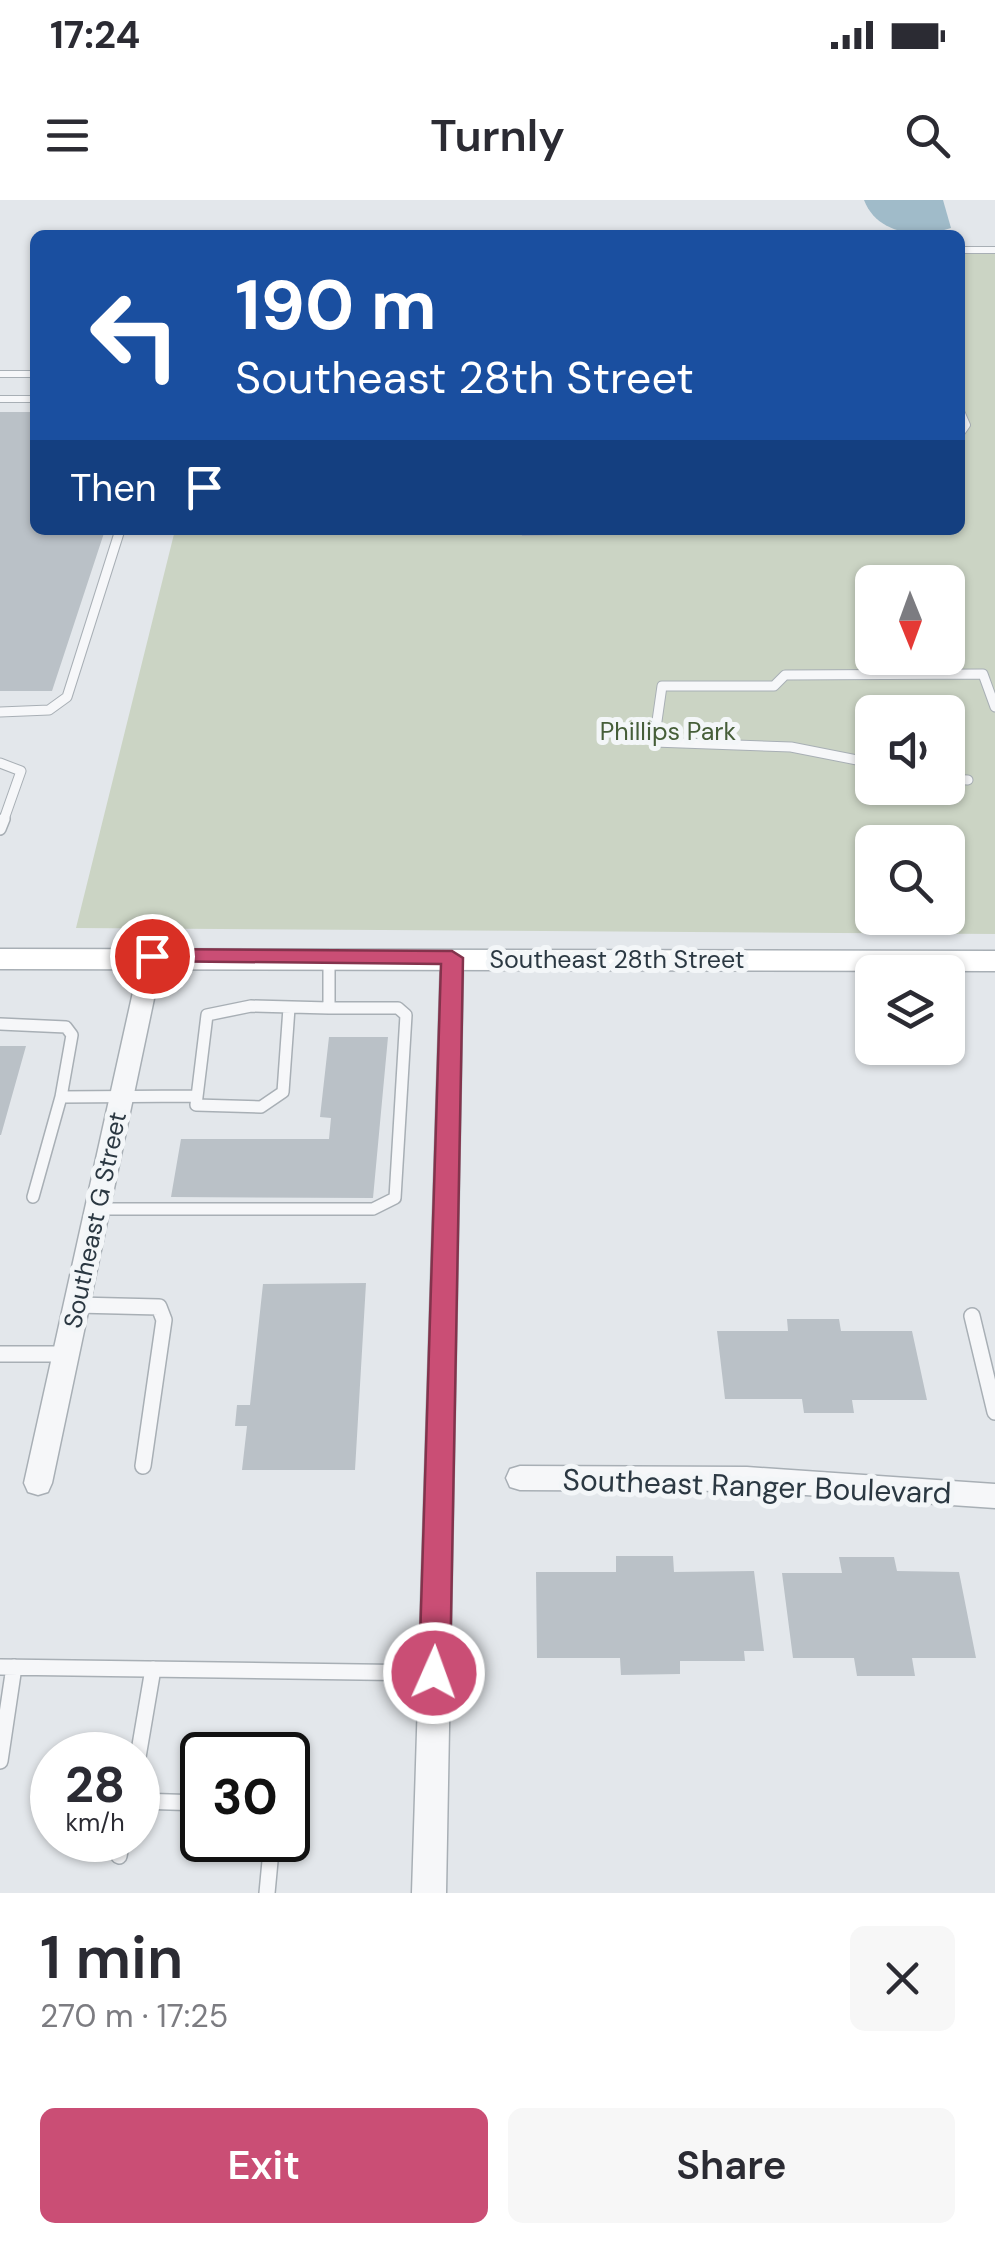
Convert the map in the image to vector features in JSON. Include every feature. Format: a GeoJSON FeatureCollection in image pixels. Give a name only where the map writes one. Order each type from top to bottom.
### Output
{"type":"FeatureCollection","features":[{"type":"Feature","properties":{"kind":"main road","name":"Southeast 28th Street"},"geometry":{"type":"LineString","coordinates":[[0,959],[152,956],[995,961]]}},
{"type":"Feature","properties":{"kind":"street","name":"Southeast G Street"},"geometry":{"type":"LineString","coordinates":[[38,1483],[152,956]]}},
{"type":"Feature","properties":{"kind":"street"},"geometry":{"type":"LineString","coordinates":[[429,1893],[452,958]]}},
{"type":"Feature","properties":{"kind":"street","name":"Southeast Ranger Boulevard"},"geometry":{"type":"LineString","coordinates":[[520,1478],[747,1479],[995,1496]]}},
{"type":"Feature","properties":{"kind":"lane"},"geometry":{"type":"LineString","coordinates":[[965,250],[995,250]]}},
{"type":"Feature","properties":{"kind":"lane"},"geometry":{"type":"LineString","coordinates":[[0,374],[30,374]]}},
{"type":"Feature","properties":{"kind":"lane"},"geometry":{"type":"LineString","coordinates":[[0,399],[30,398]]}},
{"type":"Feature","properties":{"kind":"lane"},"geometry":{"type":"LineString","coordinates":[[0,712],[49,710],[67,697],[118,535]]}},
{"type":"Feature","properties":{"kind":"lane"},"geometry":{"type":"LineString","coordinates":[[855,760],[791,747],[654,742],[662,686],[774,686],[785,674],[984,674],[995,707]]}},
{"type":"Feature","properties":{"kind":"lane"},"geometry":{"type":"LineString","coordinates":[[0,763],[21,771],[0,829]]}},
{"type":"Feature","properties":{"kind":"lane"},"geometry":{"type":"LineString","coordinates":[[329,957],[329,1008]]}},
{"type":"Feature","properties":{"kind":"lane"},"geometry":{"type":"LineString","coordinates":[[97,1209],[373,1209],[395,1198],[406,1015],[398,1008],[289,1008],[221,1009],[206,1015],[196,1105],[208,1109],[260,1106],[274,1101],[283,1092],[289,1008]]}},
{"type":"Feature","properties":{"kind":"lane"},"geometry":{"type":"LineString","coordinates":[[0,1024],[66,1026],[72,1035],[61,1097],[33,1196]]}},
{"type":"Feature","properties":{"kind":"lane"},"geometry":{"type":"LineString","coordinates":[[61,1097],[195,1096]]}},
{"type":"Feature","properties":{"kind":"lane"},"geometry":{"type":"LineString","coordinates":[[76,1305],[159,1307],[164,1320],[143,1466]]}},
{"type":"Feature","properties":{"kind":"lane"},"geometry":{"type":"LineString","coordinates":[[972,1316],[995,1412]]}},
{"type":"Feature","properties":{"kind":"lane"},"geometry":{"type":"LineString","coordinates":[[0,1354],[66,1354]]}},
{"type":"Feature","properties":{"kind":"lane"},"geometry":{"type":"LineString","coordinates":[[0,1761],[7,1667],[434,1673]]}},
{"type":"Feature","properties":{"kind":"lane"},"geometry":{"type":"LineString","coordinates":[[142,1732],[154,1669]]}},
{"type":"Feature","properties":{"kind":"lane"},"geometry":{"type":"LineString","coordinates":[[267,1893],[270,1862]]}},
{"type":"Feature","properties":{"kind":"green space","name":"Phillips Park"},"geometry":{"type":"Polygon","coordinates":[[[965,249],[995,249],[995,934],[965,934],[965,825],[855,825],[855,933],[76,928],[174,535],[965,535],[965,249]]]}},
{"type":"Feature","properties":{"kind":"water"},"geometry":{"type":"Polygon","coordinates":[[[864,200],[943,200],[951,228],[897,230],[870,211],[864,200]]]}},
{"type":"Feature","properties":{"kind":"building"},"geometry":{"type":"Polygon","coordinates":[[[0,412],[30,412],[30,535],[103,535],[52,691],[0,691],[0,412]]]}},
{"type":"Feature","properties":{"kind":"building"},"geometry":{"type":"Polygon","coordinates":[[[329,1037],[388,1037],[373,1198],[171,1197],[181,1139],[329,1139],[331,1118],[320,1117],[329,1037]]]}},
{"type":"Feature","properties":{"kind":"building"},"geometry":{"type":"Polygon","coordinates":[[[0,1046],[26,1046],[1,1135],[0,1135],[0,1046]]]}},
{"type":"Feature","properties":{"kind":"building"},"geometry":{"type":"Polygon","coordinates":[[[366,1283],[355,1470],[242,1470],[247,1426],[235,1426],[237,1405],[250,1405],[263,1284],[366,1283]]]}},
{"type":"Feature","properties":{"kind":"building"},"geometry":{"type":"Polygon","coordinates":[[[787,1319],[839,1319],[841,1331],[912,1331],[927,1400],[852,1400],[854,1413],[804,1413],[802,1399],[725,1399],[717,1331],[788,1331],[787,1319]]]}},
{"type":"Feature","properties":{"kind":"building"},"geometry":{"type":"Polygon","coordinates":[[[616,1556],[673,1556],[674,1572],[754,1571],[764,1651],[744,1651],[745,1661],[680,1661],[680,1674],[621,1675],[620,1658],[537,1658],[536,1572],[616,1572],[616,1556]]]}},
{"type":"Feature","properties":{"kind":"building"},"geometry":{"type":"Polygon","coordinates":[[[839,1557],[894,1557],[897,1571],[959,1572],[976,1658],[912,1658],[915,1676],[857,1676],[854,1658],[793,1658],[782,1573],[842,1573],[839,1557]]]}},
{"type":"Feature","properties":{"kind":"route"},"geometry":{"type":"LineString","coordinates":[[152,956],[452,958],[434,1673]]}}]}
